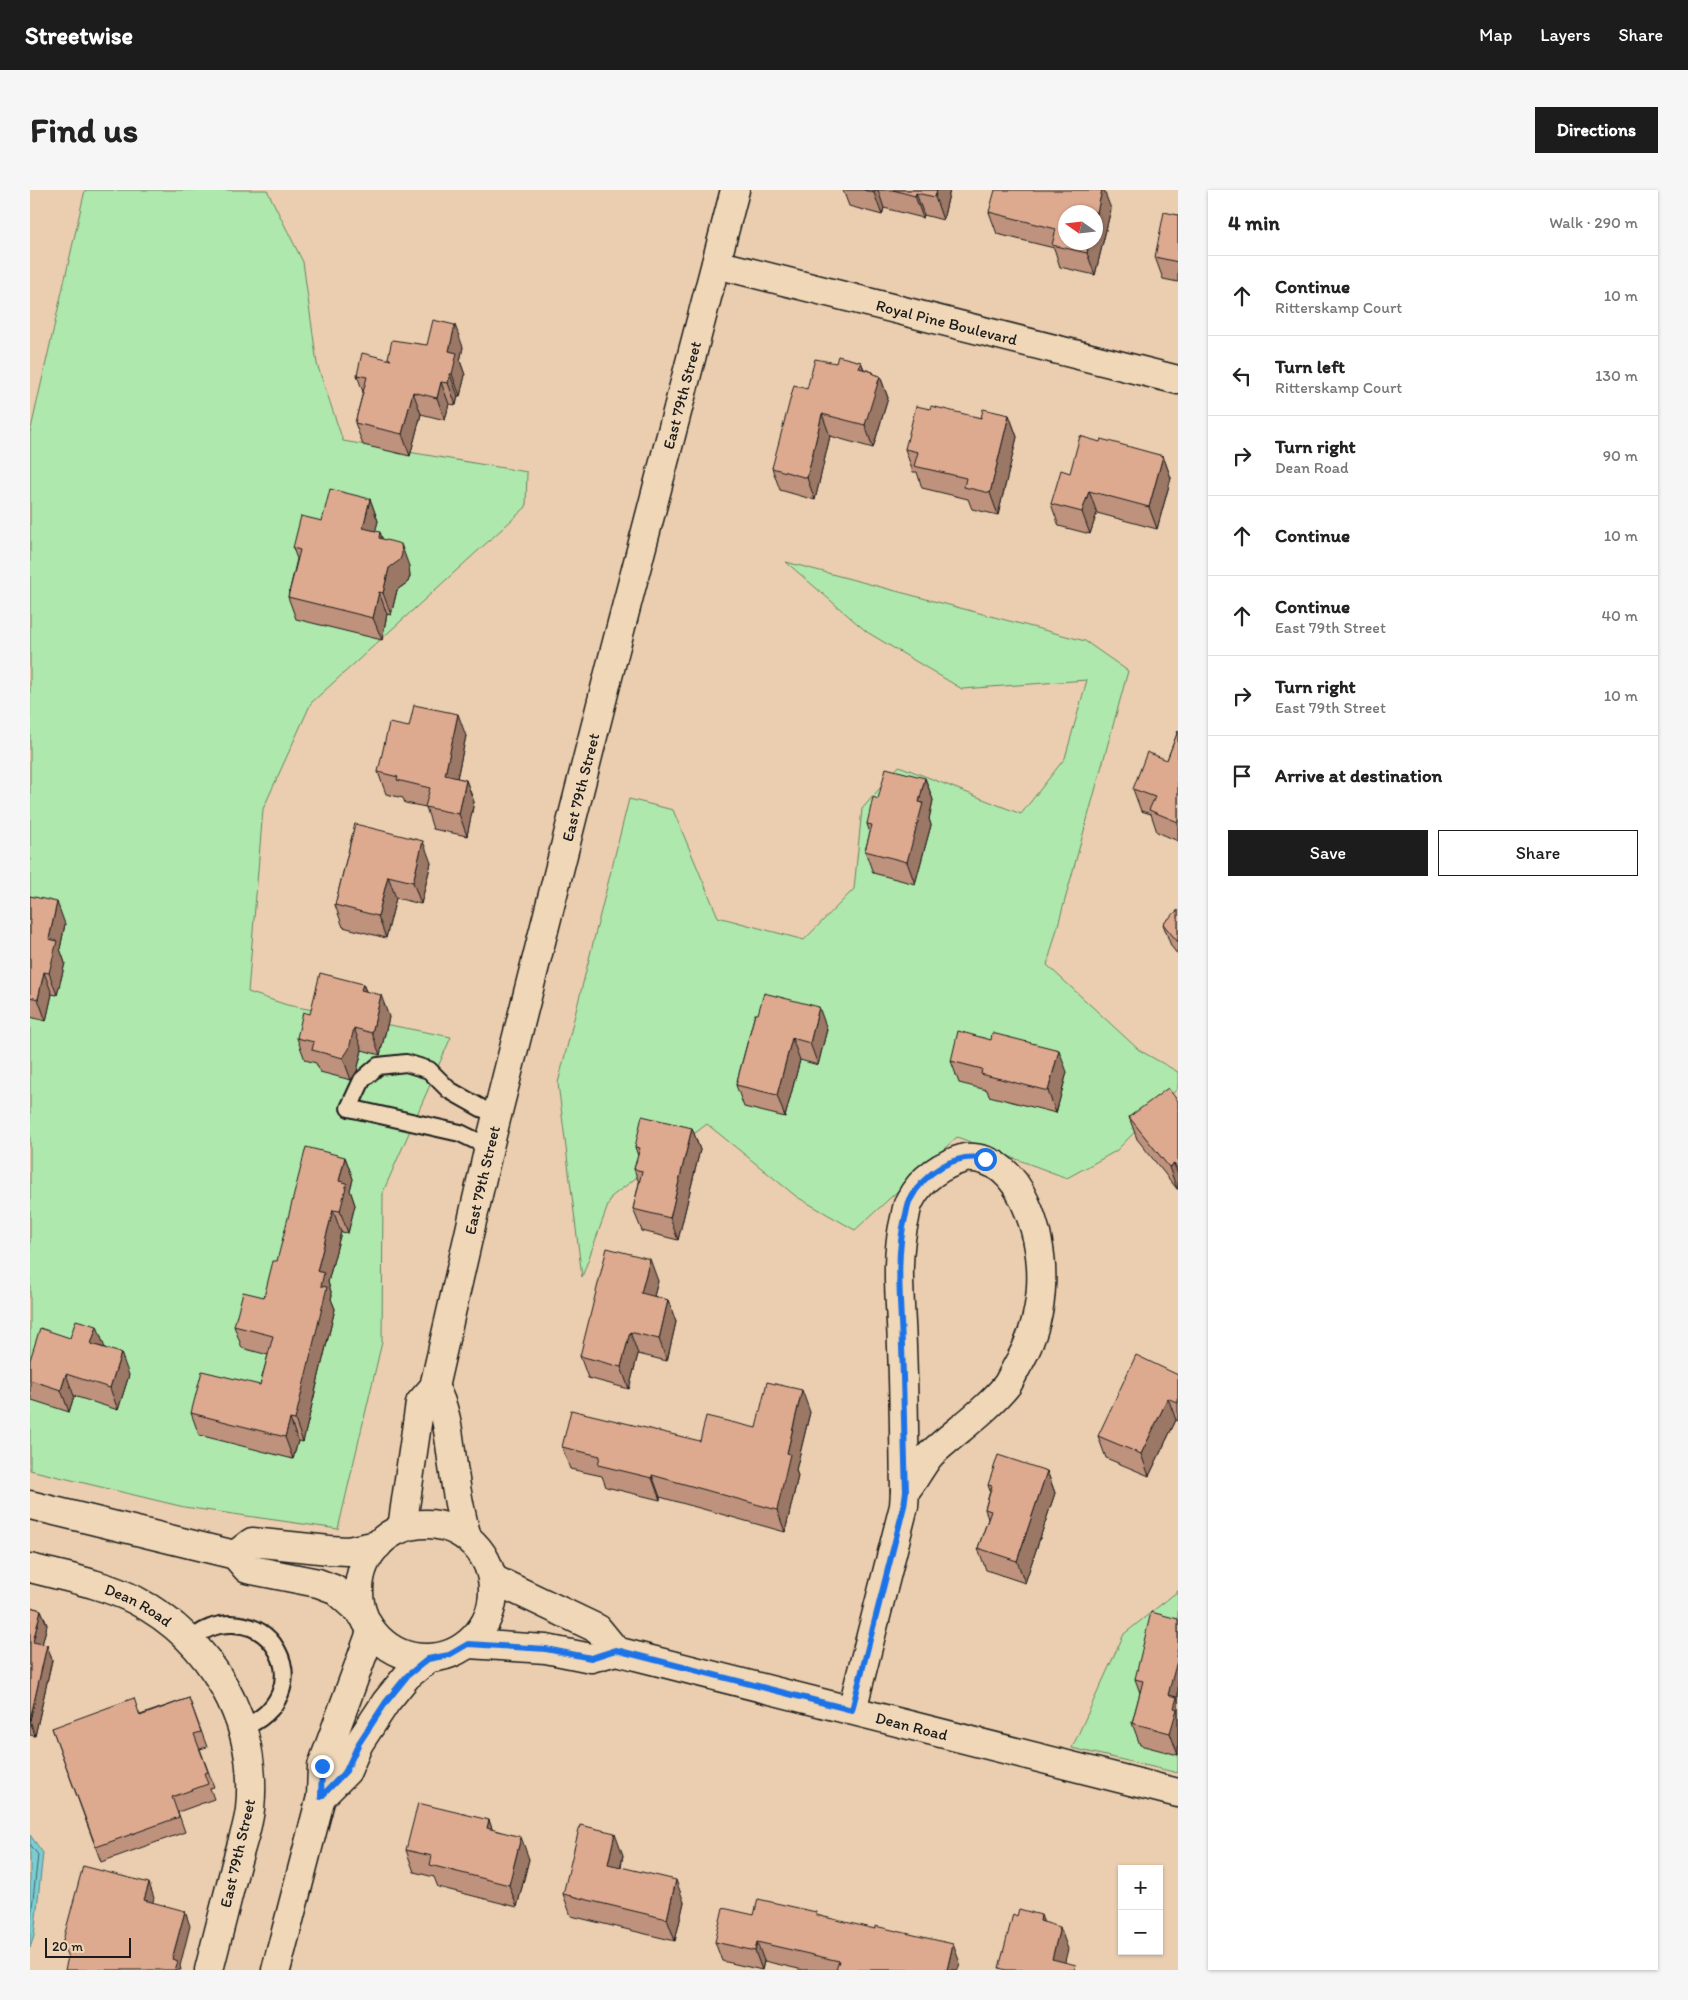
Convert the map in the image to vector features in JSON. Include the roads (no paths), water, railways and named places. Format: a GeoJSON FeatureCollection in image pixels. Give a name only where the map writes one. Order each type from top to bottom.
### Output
{"type":"FeatureCollection","features":[{"type":"Feature","properties":{"kind":"street","name":"East 79th Street"},"geometry":{"type":"LineString","coordinates":[[402,1528],[420,1404],[434,1387],[497,1115],[611,665],[735,190]]}},
{"type":"Feature","properties":{"kind":"street","name":"Royal Pine Boulevard"},"geometry":{"type":"LineString","coordinates":[[716,264],[1178,380]]}},
{"type":"Feature","properties":{"kind":"street"},"geometry":{"type":"LineString","coordinates":[[852,1710],[904,1506],[906,1491],[898,1269],[904,1222],[909,1201],[920,1184],[930,1175],[951,1162],[966,1158],[979,1158],[991,1162],[1002,1170],[1019,1189],[1030,1211],[1036,1230],[1043,1289],[1038,1314],[1026,1351],[1006,1385],[974,1418],[930,1455],[906,1491]]}},
{"type":"Feature","properties":{"kind":"street"},"geometry":{"type":"LineString","coordinates":[[434,1387],[442,1401],[459,1506],[467,1537]]}},
{"type":"Feature","properties":{"kind":"street"},"geometry":{"type":"LineString","coordinates":[[30,1505],[235,1555],[247,1569],[308,1580],[334,1589],[367,1624],[394,1651],[410,1657],[428,1659],[449,1655],[468,1644],[479,1633],[487,1621],[492,1607],[493,1579],[487,1562],[478,1548],[467,1537],[456,1530],[436,1524],[416,1524],[402,1528],[378,1544],[368,1556],[359,1585],[360,1600],[367,1624],[322,1766],[321,1797],[276,1970]]}},
{"type":"Feature","properties":{"kind":"street"},"geometry":{"type":"LineString","coordinates":[[235,1555],[252,1542],[328,1550],[348,1550],[378,1544]]}},
{"type":"Feature","properties":{"kind":"street","name":"Dean Road"},"geometry":{"type":"LineString","coordinates":[[30,1568],[107,1589],[135,1600],[174,1626],[210,1662],[221,1680]]}},
{"type":"Feature","properties":{"kind":"street"},"geometry":{"type":"LineString","coordinates":[[468,1644],[546,1649],[591,1658],[616,1650],[598,1629],[493,1579]]}},
{"type":"Feature","properties":{"kind":"street","name":"Dean Road"},"geometry":{"type":"LineString","coordinates":[[616,1650],[1178,1793]]}},
{"type":"Feature","properties":{"kind":"street"},"geometry":{"type":"LineString","coordinates":[[321,1797],[346,1771],[359,1743],[386,1702],[407,1676],[428,1659]]}},
{"type":"Feature","properties":{"kind":"street","name":"East 79th Street"},"geometry":{"type":"LineString","coordinates":[[209,1970],[250,1811],[251,1772],[242,1727],[233,1703],[221,1680]]}},
{"type":"Feature","properties":{"kind":"lane"},"geometry":{"type":"LineString","coordinates":[[489,1147],[460,1133],[348,1108],[362,1080],[378,1066],[406,1063],[429,1070],[449,1090],[497,1115]]}},
{"type":"Feature","properties":{"kind":"lane"},"geometry":{"type":"LineString","coordinates":[[191,1642],[208,1628],[232,1624],[246,1626],[258,1632],[273,1644],[282,1662],[283,1683],[279,1698],[275,1705],[255,1723],[242,1727]]}},
{"type":"Feature","properties":{"kind":"water"},"geometry":{"type":"Polygon","coordinates":[[[30,1835],[43,1853],[34,1936],[30,1948],[30,1835]]]}}]}
